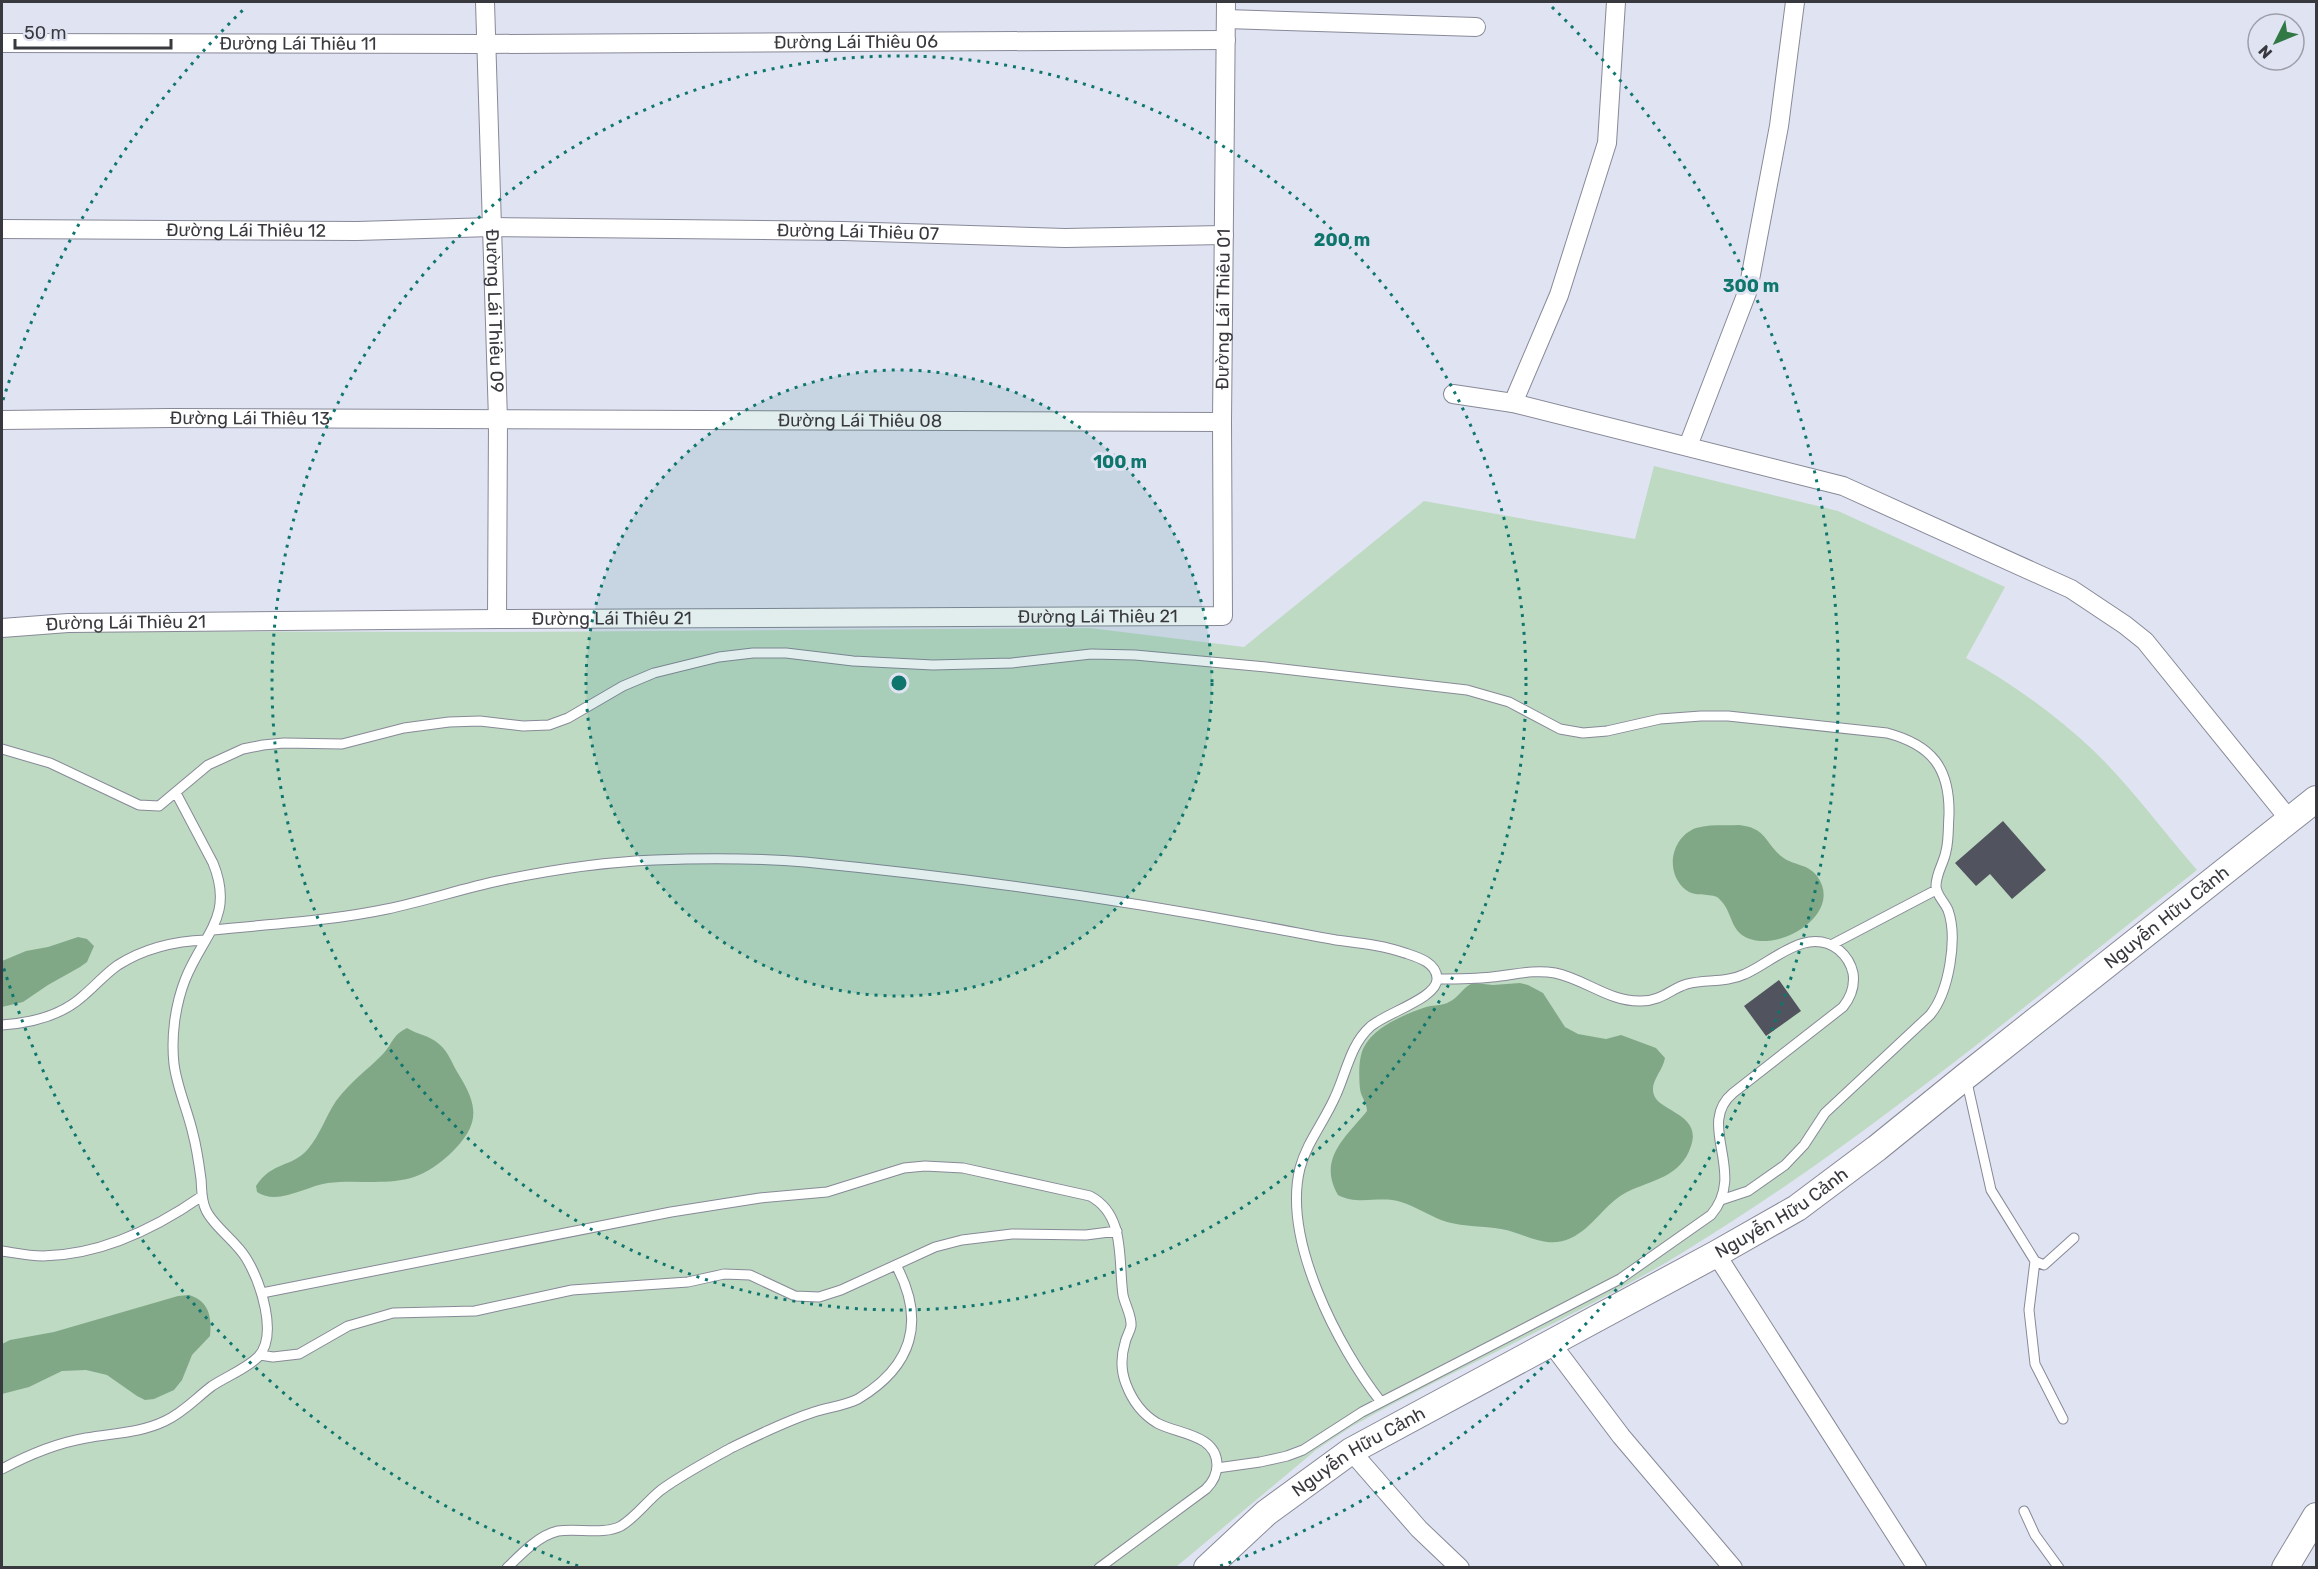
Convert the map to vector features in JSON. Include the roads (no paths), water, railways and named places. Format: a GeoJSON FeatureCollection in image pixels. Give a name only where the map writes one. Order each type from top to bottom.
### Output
{"type":"FeatureCollection","features":[{"type":"Feature","properties":{"kind":"street","name":"Đường Lái Thiêu 09"},"geometry":{"type":"LineString","coordinates":[[485,2],[498,420],[497,619]]}},
{"type":"Feature","properties":{"kind":"street"},"geometry":{"type":"LineString","coordinates":[[1513,404],[1559,295],[1607,143],[1616,2]]}},
{"type":"Feature","properties":{"kind":"street"},"geometry":{"type":"LineString","coordinates":[[1689,446],[1748,290],[1779,126],[1795,2]]}},
{"type":"Feature","properties":{"kind":"street"},"geometry":{"type":"LineString","coordinates":[[1226,10],[1476,27]]}},
{"type":"Feature","properties":{"kind":"street","name":"Đường Lái Thiêu 01"},"geometry":{"type":"LineString","coordinates":[[1223,616],[1222,422],[1226,10]]}},
{"type":"Feature","properties":{"kind":"street","name":"Đường Lái Thiêu 06"},"geometry":{"type":"LineString","coordinates":[[486,45],[1226,40]]}},
{"type":"Feature","properties":{"kind":"street","name":"Đường Lái Thiêu 11"},"geometry":{"type":"LineString","coordinates":[[2,43],[486,45]]}},
{"type":"Feature","properties":{"kind":"street","name":"Đường Lái Thiêu 07"},"geometry":{"type":"LineString","coordinates":[[492,227],[843,231],[1065,238],[1224,235]]}},
{"type":"Feature","properties":{"kind":"street","name":"Đường Lái Thiêu 12"},"geometry":{"type":"LineString","coordinates":[[2,229],[357,231],[492,227]]}},
{"type":"Feature","properties":{"kind":"street"},"geometry":{"type":"LineString","coordinates":[[1453,394],[1513,404],[1843,486],[2071,589],[2125,625],[2145,642],[2289,819]]}},
{"type":"Feature","properties":{"kind":"street","name":"Đường Lái Thiêu 13"},"geometry":{"type":"LineString","coordinates":[[2,420],[159,418],[498,420]]}},
{"type":"Feature","properties":{"kind":"street","name":"Đường Lái Thiêu 08"},"geometry":{"type":"LineString","coordinates":[[498,420],[1222,422]]}},
{"type":"Feature","properties":{"kind":"street","name":"Đường Lái Thiêu 21"},"geometry":{"type":"LineString","coordinates":[[2,628],[68,623],[1223,616]]}},
{"type":"Feature","properties":{"kind":"street","name":"Nguyễn Hữu Cảnh"},"geometry":{"type":"LineString","coordinates":[[1207,1568],[1266,1513],[1351,1451],[1716,1254],[1777,1220],[1832,1183],[2316,799]]}},
{"type":"Feature","properties":{"kind":"street"},"geometry":{"type":"LineString","coordinates":[[1716,1254],[1917,1568]]}},
{"type":"Feature","properties":{"kind":"street"},"geometry":{"type":"LineString","coordinates":[[1551,1343],[1621,1436],[1733,1568]]}},
{"type":"Feature","properties":{"kind":"street"},"geometry":{"type":"LineString","coordinates":[[1351,1451],[1419,1529],[1460,1568]]}},
{"type":"Feature","properties":{"kind":"street"},"geometry":{"type":"LineString","coordinates":[[2285,1568],[2316,1516]]}},
{"type":"Feature","properties":{"kind":"lane"},"geometry":{"type":"LineString","coordinates":[[2,749],[50,763],[147,807],[159,806],[208,765],[243,749],[284,743],[342,744],[404,728],[449,722],[480,721],[524,726],[549,725],[568,718],[599,698],[644,678],[686,664],[719,657],[786,652],[853,661],[943,665],[1012,663],[1091,654],[1126,654],[1467,690],[1509,702],[1560,729],[1583,734],[1660,719],[1728,716],[1896,736],[1916,744],[1938,763],[1946,779],[1949,801],[1948,837],[1944,860],[1936,880],[1936,890],[1947,909],[1951,934],[1946,983],[1938,1006],[1825,1113],[1804,1145],[1785,1165],[1748,1191],[1721,1200]]}},
{"type":"Feature","properties":{"kind":"lane"},"geometry":{"type":"LineString","coordinates":[[2,1469],[68,1442],[122,1434],[157,1425],[186,1409],[209,1389],[260,1355],[266,1342],[267,1327],[262,1293],[247,1259],[235,1242],[209,1216],[202,1196],[193,1135],[177,1080],[173,1043],[176,1012],[184,982],[213,930],[221,899],[218,874],[176,793]]}},
{"type":"Feature","properties":{"kind":"lane"},"geometry":{"type":"LineString","coordinates":[[213,930],[385,910],[499,881],[600,864],[651,860],[753,859],[803,862],[1049,892],[1380,946],[1424,960],[1434,968],[1438,979],[1437,986],[1429,995],[1379,1020],[1355,1046],[1334,1101],[1307,1146],[1296,1191],[1299,1225],[1325,1310],[1349,1358],[1381,1402]]}},
{"type":"Feature","properties":{"kind":"lane"},"geometry":{"type":"LineString","coordinates":[[1831,945],[1936,890]]}},
{"type":"Feature","properties":{"kind":"lane"},"geometry":{"type":"LineString","coordinates":[[2,1025],[33,1021],[68,1007],[118,966],[149,950],[187,941],[206,940]]}},
{"type":"Feature","properties":{"kind":"lane"},"geometry":{"type":"LineString","coordinates":[[1217,1468],[1287,1456],[1303,1450],[1343,1423],[1381,1402],[1620,1279],[1710,1215],[1721,1200],[1725,1168],[1717,1118],[1722,1104],[1732,1093],[1837,1012],[1848,1001],[1852,991],[1852,972],[1843,954],[1831,945],[1815,941],[1805,942],[1780,953],[1744,975],[1732,979],[1688,984],[1666,996],[1644,1001],[1617,999],[1549,972],[1526,971],[1495,977],[1438,979]]}},
{"type":"Feature","properties":{"kind":"lane"},"geometry":{"type":"LineString","coordinates":[[1965,1076],[1991,1190],[2035,1261],[2044,1265],[2074,1238]]}},
{"type":"Feature","properties":{"kind":"lane"},"geometry":{"type":"LineString","coordinates":[[262,1293],[671,1212],[760,1198],[827,1192],[884,1173],[925,1166],[963,1168],[1090,1196],[1098,1200],[1110,1212],[1117,1231],[1123,1290],[1131,1322],[1122,1356],[1129,1392],[1145,1414],[1156,1422],[1167,1428],[1190,1434],[1207,1444],[1214,1451],[1217,1468],[1215,1476],[1206,1489],[1099,1568]]}},
{"type":"Feature","properties":{"kind":"lane"},"geometry":{"type":"LineString","coordinates":[[2,1251],[44,1256],[81,1251],[107,1244],[157,1225],[202,1196]]}},
{"type":"Feature","properties":{"kind":"lane"},"geometry":{"type":"LineString","coordinates":[[260,1355],[273,1358],[298,1354],[348,1326],[393,1313],[475,1311],[572,1290],[608,1286],[688,1282],[724,1274],[750,1275],[795,1296],[819,1297],[842,1290],[935,1247],[980,1237],[1012,1234],[1086,1235],[1117,1231]]}},
{"type":"Feature","properties":{"kind":"lane"},"geometry":{"type":"LineString","coordinates":[[2035,1261],[2029,1310],[2035,1364],[2063,1419]]}},
{"type":"Feature","properties":{"kind":"lane"},"geometry":{"type":"LineString","coordinates":[[507,1568],[527,1549],[552,1533],[606,1530],[619,1527],[661,1491],[702,1464],[789,1422],[814,1412],[845,1405],[873,1388],[894,1368],[904,1352],[913,1326],[911,1300],[896,1265]]}},
{"type":"Feature","properties":{"kind":"lane"},"geometry":{"type":"LineString","coordinates":[[2024,1511],[2035,1535],[2059,1568]]}}]}
